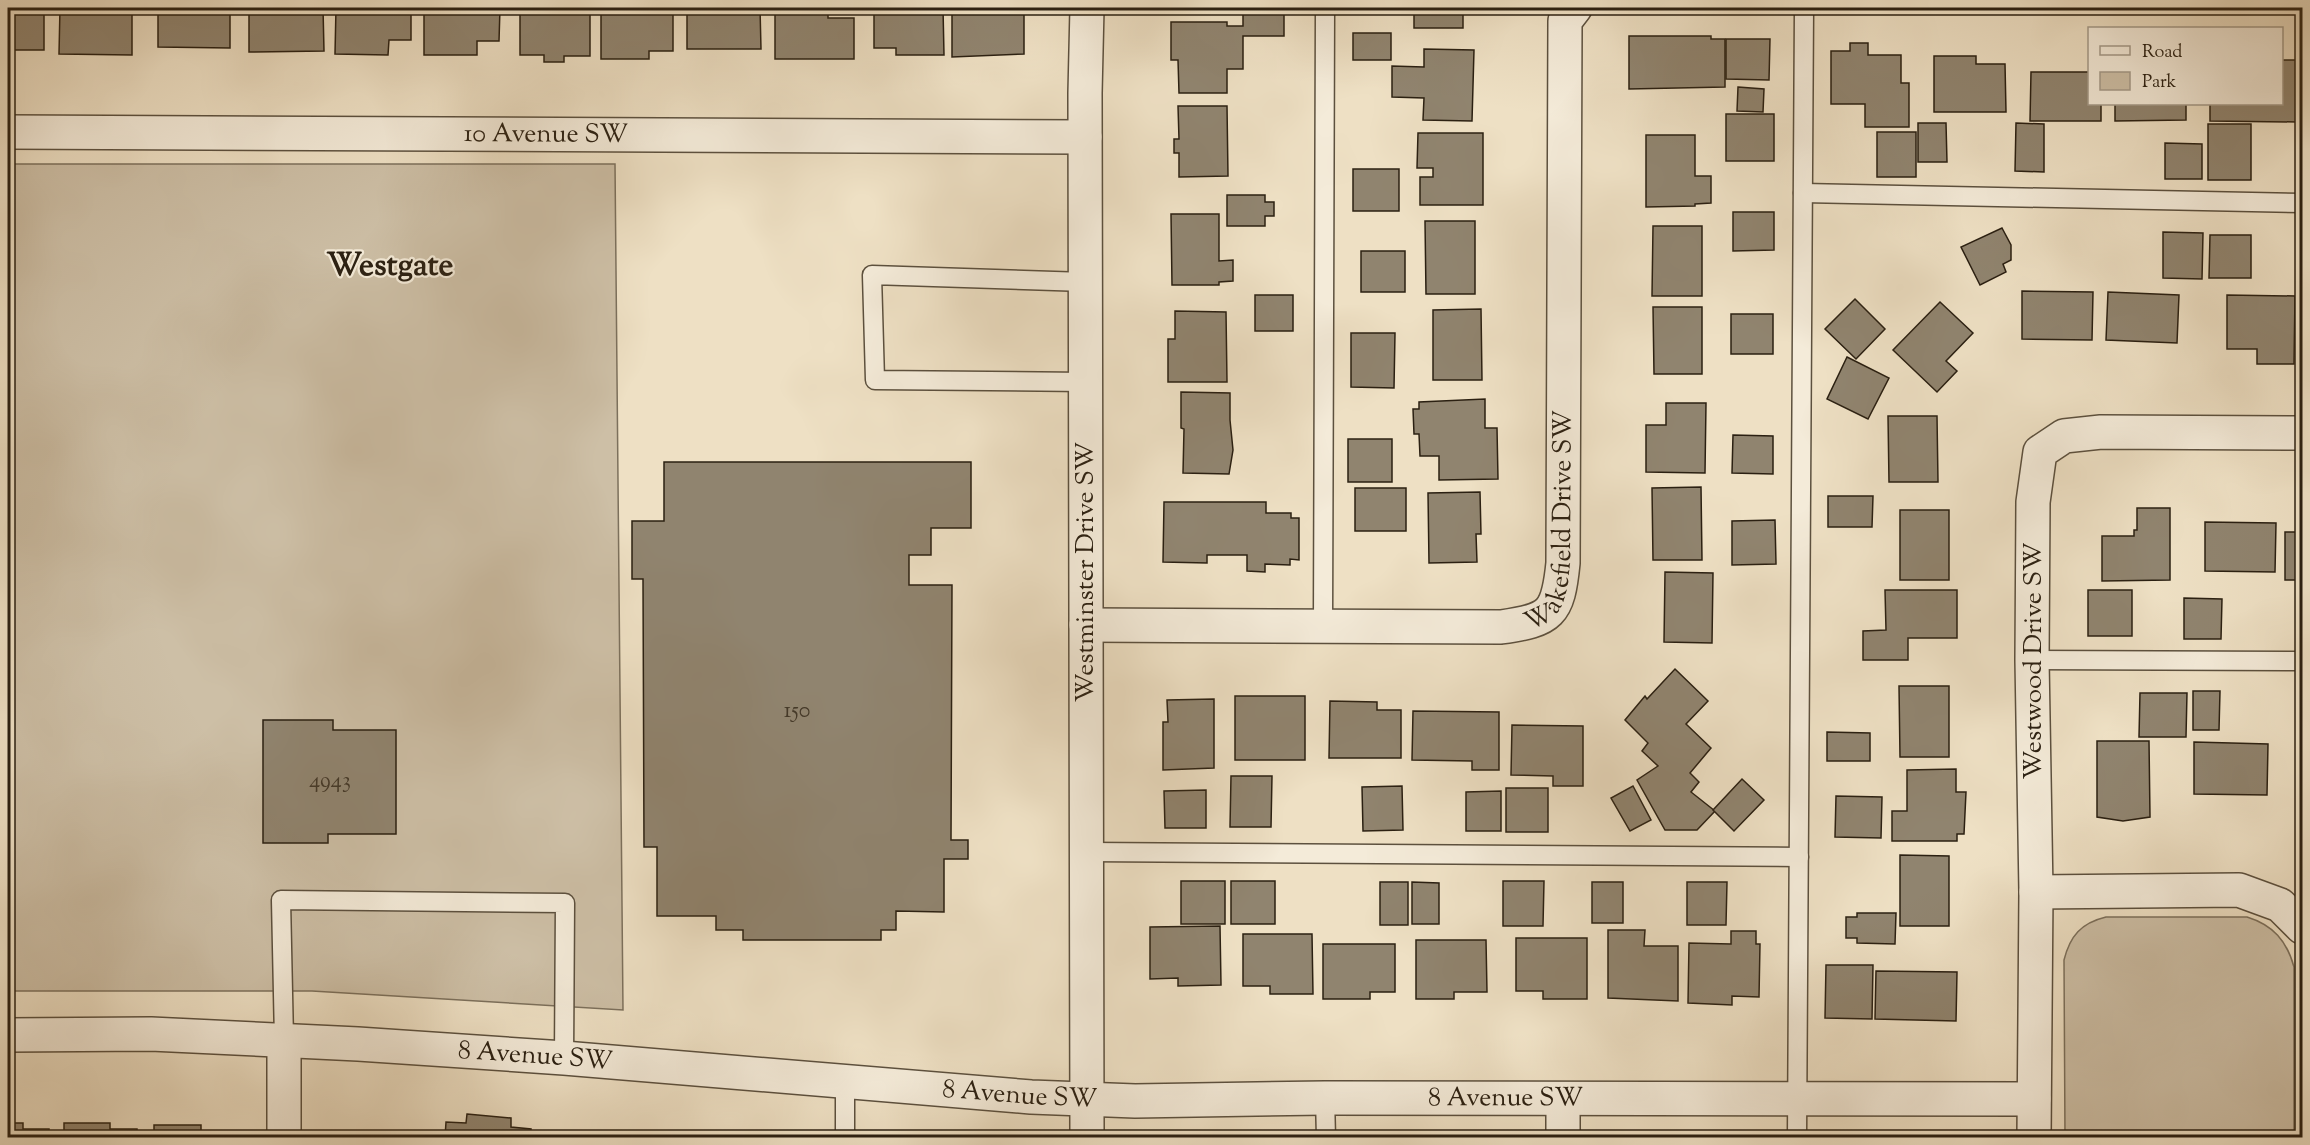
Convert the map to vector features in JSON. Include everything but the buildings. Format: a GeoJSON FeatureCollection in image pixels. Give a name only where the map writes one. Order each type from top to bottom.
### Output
{"type":"FeatureCollection","features":[{"type":"Feature","properties":{"kind":"street","name":"Westminster Drive SW"},"geometry":{"type":"LineString","coordinates":[[1087,8],[1085,136],[1087,1137]]}},
{"type":"Feature","properties":{"kind":"street","name":"Wakefield Drive SW"},"geometry":{"type":"LineString","coordinates":[[1086,625],[1501,627],[1530,623],[1551,612],[1560,594],[1563,563],[1566,21],[1575,8]]}},
{"type":"Feature","properties":{"kind":"street","name":"10 Avenue SW"},"geometry":{"type":"LineString","coordinates":[[8,132],[1085,136]]}},
{"type":"Feature","properties":{"kind":"street","name":"Westwood Drive SW"},"geometry":{"type":"LineString","coordinates":[[2034,1137],[2036,892],[2032,660],[2033,502],[2040,452],[2064,436],[2101,432],[2302,433]]}},
{"type":"Feature","properties":{"kind":"street"},"geometry":{"type":"LineString","coordinates":[[2036,892],[2239,891],[2280,904],[2302,927]]}},
{"type":"Feature","properties":{"kind":"street","name":"8 Avenue SW"},"geometry":{"type":"LineString","coordinates":[[8,1035],[152,1035],[284,1040],[564,1058],[845,1083],[1087,1100],[2034,1099]]}},
{"type":"Feature","properties":{"kind":"street"},"geometry":{"type":"LineString","coordinates":[[284,1040],[284,1137]]}},
{"type":"Feature","properties":{"kind":"street"},"geometry":{"type":"LineString","coordinates":[[1563,1100],[1563,1137]]}},
{"type":"Feature","properties":{"kind":"lane"},"geometry":{"type":"LineString","coordinates":[[1323,625],[1325,8]]}},
{"type":"Feature","properties":{"kind":"lane"},"geometry":{"type":"LineString","coordinates":[[1797,1137],[1804,8]]}},
{"type":"Feature","properties":{"kind":"lane"},"geometry":{"type":"LineString","coordinates":[[1803,193],[2302,203]]}},
{"type":"Feature","properties":{"kind":"lane"},"geometry":{"type":"LineString","coordinates":[[1085,282],[872,275],[875,380],[1086,382]]}},
{"type":"Feature","properties":{"kind":"lane"},"geometry":{"type":"LineString","coordinates":[[2032,660],[2302,661]]}},
{"type":"Feature","properties":{"kind":"lane"},"geometry":{"type":"LineString","coordinates":[[1086,852],[1799,856]]}},
{"type":"Feature","properties":{"kind":"lane"},"geometry":{"type":"LineString","coordinates":[[284,1040],[281,900],[565,903],[564,1058]]}},
{"type":"Feature","properties":{"kind":"lane"},"geometry":{"type":"LineString","coordinates":[[845,1083],[845,1137]]}},
{"type":"Feature","properties":{"kind":"lane"},"geometry":{"type":"LineString","coordinates":[[1325,1098],[1326,1137]]}},
{"type":"Feature","properties":{"kind":"green space"},"geometry":{"type":"Polygon","coordinates":[[[8,164],[615,164],[623,1010],[312,991],[8,991],[8,164]]]}},
{"type":"Feature","properties":{"kind":"green space"},"geometry":{"type":"Polygon","coordinates":[[[2106,917],[2247,917],[2256,920],[2278,935],[2294,967],[2294,1137],[2065,1137],[2064,960],[2073,937],[2083,927],[2106,917]]]}},
{"type":"Feature","properties":{"kind":"district","name":"Westgate"},"geometry":{"type":"Point","coordinates":[390,267]}}]}
